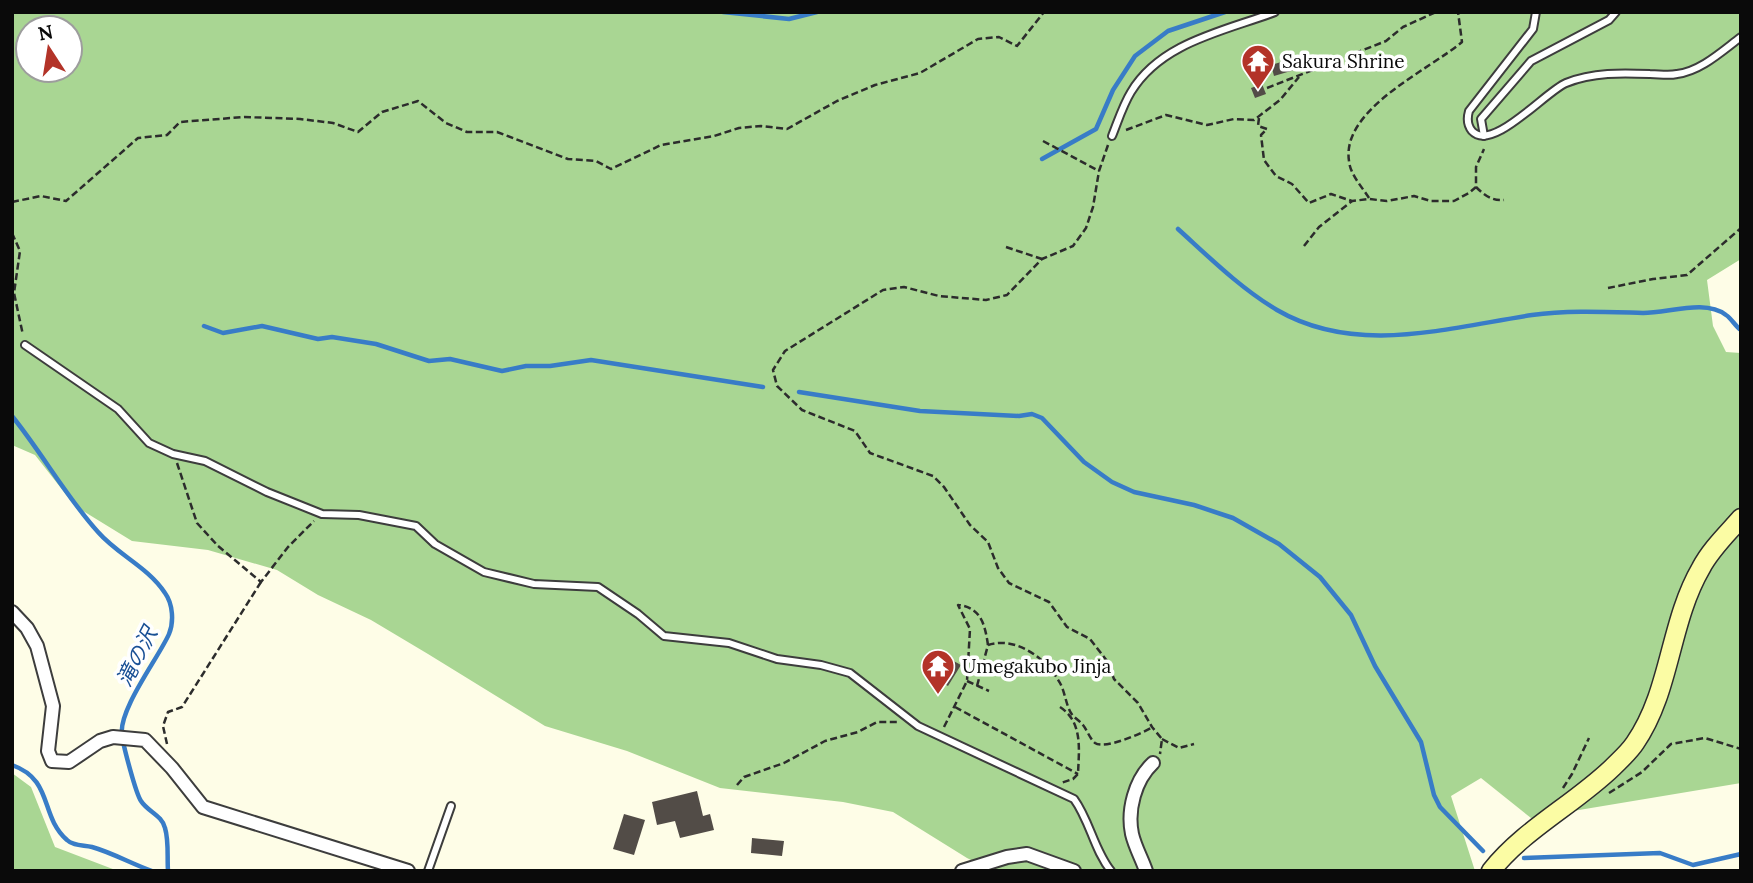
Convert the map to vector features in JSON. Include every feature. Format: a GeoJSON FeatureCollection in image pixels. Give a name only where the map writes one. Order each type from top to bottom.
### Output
{"type":"FeatureCollection","features":[{"type":"Feature","properties":{"kind":"street"},"geometry":{"type":"LineString","coordinates":[[1498,867],[1604,776],[1633,747],[1647,726],[1656,705],[1678,625],[1700,569],[1719,541],[1741,518]]}},
{"type":"Feature","properties":{"kind":"street"},"geometry":{"type":"LineString","coordinates":[[12,612],[27,628],[37,646],[53,706],[48,751],[52,761],[69,762],[100,741],[113,737],[145,740],[203,807],[408,871]]}},
{"type":"Feature","properties":{"kind":"street"},"geometry":{"type":"LineString","coordinates":[[1146,871],[1132,835],[1130,810],[1144,772],[1153,762]]}},
{"type":"Feature","properties":{"kind":"street"},"geometry":{"type":"LineString","coordinates":[[962,871],[1007,857],[1027,854],[1074,871]]}},
{"type":"Feature","properties":{"kind":"lane"},"geometry":{"type":"LineString","coordinates":[[1112,136],[1132,91],[1146,71],[1166,55],[1275,12]]}},
{"type":"Feature","properties":{"kind":"lane"},"geometry":{"type":"LineString","coordinates":[[1536,12],[1533,29],[1469,111],[1467,118],[1472,131],[1484,136],[1507,127],[1563,84],[1602,74],[1677,75],[1703,65],[1741,37]]}},
{"type":"Feature","properties":{"kind":"lane"},"geometry":{"type":"LineString","coordinates":[[1484,136],[1481,119],[1531,61],[1609,20],[1616,12]]}},
{"type":"Feature","properties":{"kind":"lane"},"geometry":{"type":"LineString","coordinates":[[24,345],[118,409],[149,443],[173,454],[205,461],[267,492],[322,514],[359,515],[416,526],[435,544],[484,572],[534,584],[598,587],[638,614],[664,636],[729,643],[777,659],[821,665],[850,673],[918,726],[1074,799],[1085,814],[1111,871]]}},
{"type":"Feature","properties":{"kind":"lane"},"geometry":{"type":"LineString","coordinates":[[428,871],[451,806]]}},
{"type":"Feature","properties":{"kind":"path"},"geometry":{"type":"LineString","coordinates":[[12,202],[41,196],[65,201],[138,138],[167,135],[180,122],[244,117],[300,119],[333,123],[358,132],[382,112],[418,101],[446,123],[467,132],[497,132],[568,159],[596,160],[611,169],[661,145],[714,136],[739,128],[761,126],[786,129],[875,85],[920,73],[978,39],[999,37],[1017,46],[1044,12]]}},
{"type":"Feature","properties":{"kind":"path"},"geometry":{"type":"LineString","coordinates":[[1267,88],[1386,41],[1403,27],[1436,12]]}},
{"type":"Feature","properties":{"kind":"path"},"geometry":{"type":"LineString","coordinates":[[1369,198],[1349,163],[1348,141],[1362,120],[1381,100],[1462,41],[1458,12]]}},
{"type":"Feature","properties":{"kind":"path"},"geometry":{"type":"LineString","coordinates":[[1194,744],[1179,748],[1162,739],[1138,703],[1114,679],[1107,661],[1090,639],[1067,627],[1049,602],[1009,583],[998,568],[988,542],[970,525],[944,487],[933,476],[870,453],[855,432],[802,410],[776,386],[773,370],[785,351],[883,290],[904,287],[939,296],[986,300],[1006,295],[1042,259],[1073,246],[1086,228],[1093,207],[1099,171],[1112,136],[1166,115],[1207,125],[1221,120],[1247,121],[1259,118],[1280,100],[1299,77]]}},
{"type":"Feature","properties":{"kind":"path"},"geometry":{"type":"LineString","coordinates":[[1259,118],[1258,126],[1267,129],[1261,135],[1264,160],[1276,176],[1292,184],[1309,203],[1331,194],[1352,201]]}},
{"type":"Feature","properties":{"kind":"path"},"geometry":{"type":"LineString","coordinates":[[1043,141],[1099,171]]}},
{"type":"Feature","properties":{"kind":"path"},"geometry":{"type":"LineString","coordinates":[[1484,149],[1476,167],[1476,187],[1485,196],[1504,200]]}},
{"type":"Feature","properties":{"kind":"path"},"geometry":{"type":"LineString","coordinates":[[1304,246],[1318,227],[1352,201],[1369,198],[1387,201],[1414,196],[1431,201],[1454,201],[1476,187]]}},
{"type":"Feature","properties":{"kind":"path"},"geometry":{"type":"LineString","coordinates":[[1608,288],[1687,275],[1741,228]]}},
{"type":"Feature","properties":{"kind":"path"},"geometry":{"type":"LineString","coordinates":[[12,233],[20,251],[14,293],[24,345]]}},
{"type":"Feature","properties":{"kind":"path"},"geometry":{"type":"LineString","coordinates":[[1006,247],[1042,259]]}},
{"type":"Feature","properties":{"kind":"path"},"geometry":{"type":"LineString","coordinates":[[173,454],[197,523],[218,547],[261,582]]}},
{"type":"Feature","properties":{"kind":"path"},"geometry":{"type":"LineString","coordinates":[[172,768],[163,726],[168,712],[182,707],[261,582],[288,547],[322,514]]}},
{"type":"Feature","properties":{"kind":"path"},"geometry":{"type":"LineString","coordinates":[[940,737],[967,681],[970,629],[958,605],[968,606],[983,619],[988,645],[977,686]]}},
{"type":"Feature","properties":{"kind":"path"},"geometry":{"type":"LineString","coordinates":[[988,645],[998,642],[1021,646],[1046,663],[1068,699],[1080,740],[1078,774],[1073,779],[1046,788]]}},
{"type":"Feature","properties":{"kind":"path"},"geometry":{"type":"LineString","coordinates":[[967,681],[989,691]]}},
{"type":"Feature","properties":{"kind":"path"},"geometry":{"type":"LineString","coordinates":[[1060,706],[1082,724],[1095,743],[1101,745],[1134,738],[1138,733],[1152,727]]}},
{"type":"Feature","properties":{"kind":"path"},"geometry":{"type":"LineString","coordinates":[[955,707],[1078,774]]}},
{"type":"Feature","properties":{"kind":"path"},"geometry":{"type":"LineString","coordinates":[[737,785],[751,774],[784,763],[825,741],[858,732],[877,722],[909,719]]}},
{"type":"Feature","properties":{"kind":"path"},"geometry":{"type":"LineString","coordinates":[[1559,793],[1572,774],[1589,738]]}},
{"type":"Feature","properties":{"kind":"path"},"geometry":{"type":"LineString","coordinates":[[1602,797],[1642,772],[1671,744],[1705,738],[1741,749]]}},
{"type":"Feature","properties":{"kind":"path"},"geometry":{"type":"LineString","coordinates":[[1153,762],[1161,753],[1162,739]]}},
{"type":"Feature","properties":{"kind":"green space"},"geometry":{"type":"Polygon","coordinates":[[[12,12],[1741,12],[1741,259],[1707,280],[1713,326],[1726,352],[1741,353],[1741,783],[1531,818],[1481,778],[1451,796],[1475,871],[993,871],[893,812],[843,802],[720,788],[627,751],[545,726],[371,620],[318,595],[277,570],[208,550],[132,541],[75,506],[35,455],[12,445],[12,12]]]}},
{"type":"Feature","properties":{"kind":"green space"},"geometry":{"type":"Polygon","coordinates":[[[12,773],[31,787],[55,847],[118,871],[12,871],[12,773]]]}},
{"type":"Feature","properties":{"kind":"building"},"geometry":{"type":"Polygon","coordinates":[[[1298,57],[1301,68],[1274,76],[1271,65],[1298,57]]]}},
{"type":"Feature","properties":{"kind":"building","name":"Sakura Shrine"},"geometry":{"type":"Polygon","coordinates":[[[1262,84],[1266,94],[1255,98],[1251,88],[1262,84]]]}},
{"type":"Feature","properties":{"kind":"building"},"geometry":{"type":"Polygon","coordinates":[[[948,658],[961,665],[948,686],[936,679],[948,658]]]}},
{"type":"Feature","properties":{"kind":"building"},"geometry":{"type":"Polygon","coordinates":[[[697,791],[703,816],[710,814],[714,830],[680,838],[675,821],[657,825],[652,802],[697,791]]]}},
{"type":"Feature","properties":{"kind":"building"},"geometry":{"type":"Polygon","coordinates":[[[624,814],[645,820],[634,855],[613,849],[624,814]]]}},
{"type":"Feature","properties":{"kind":"building"},"geometry":{"type":"Polygon","coordinates":[[[752,838],[784,841],[782,856],[751,853],[752,838]]]}},
{"type":"Feature","properties":{"kind":"waterway"},"geometry":{"type":"LineString","coordinates":[[723,12],[789,19],[817,12]]}},
{"type":"Feature","properties":{"kind":"waterway"},"geometry":{"type":"LineString","coordinates":[[1042,159],[1096,129],[1113,90],[1135,56],[1168,31],[1225,12]]}},
{"type":"Feature","properties":{"kind":"waterway"},"geometry":{"type":"LineString","coordinates":[[1178,229],[1225,272],[1263,301],[1307,324],[1338,332],[1402,335],[1546,313],[1643,313],[1697,307],[1717,310],[1741,330]]}},
{"type":"Feature","properties":{"kind":"waterway"},"geometry":{"type":"LineString","coordinates":[[204,326],[223,333],[262,326],[318,339],[332,337],[376,344],[429,361],[450,359],[502,371],[591,360],[763,387]]}},
{"type":"Feature","properties":{"kind":"waterway"},"geometry":{"type":"LineString","coordinates":[[799,392],[920,411],[1019,416],[1032,414],[1042,418],[1084,462],[1112,482],[1134,492],[1194,505],[1233,518],[1279,544],[1320,577],[1351,615],[1375,666],[1421,742],[1434,795],[1440,807],[1483,851]]}},
{"type":"Feature","properties":{"kind":"waterway","name":"滝の沢"},"geometry":{"type":"LineString","coordinates":[[12,416],[87,519],[106,540],[150,576],[170,602],[171,629],[132,698],[122,724],[122,735],[139,797],[165,828],[168,871]]}},
{"type":"Feature","properties":{"kind":"waterway"},"geometry":{"type":"LineString","coordinates":[[12,765],[34,780],[52,820],[69,842],[100,849],[152,871]]}},
{"type":"Feature","properties":{"kind":"waterway"},"geometry":{"type":"LineString","coordinates":[[1524,858],[1660,853],[1693,865],[1741,854]]}},
{"type":"Feature","properties":{"kind":"place","name":"Sakura Shrine"},"geometry":{"type":"Point","coordinates":[1258,91]}},
{"type":"Feature","properties":{"kind":"place","name":"Umegakubo Jinja"},"geometry":{"type":"Point","coordinates":[938,696]}}]}
